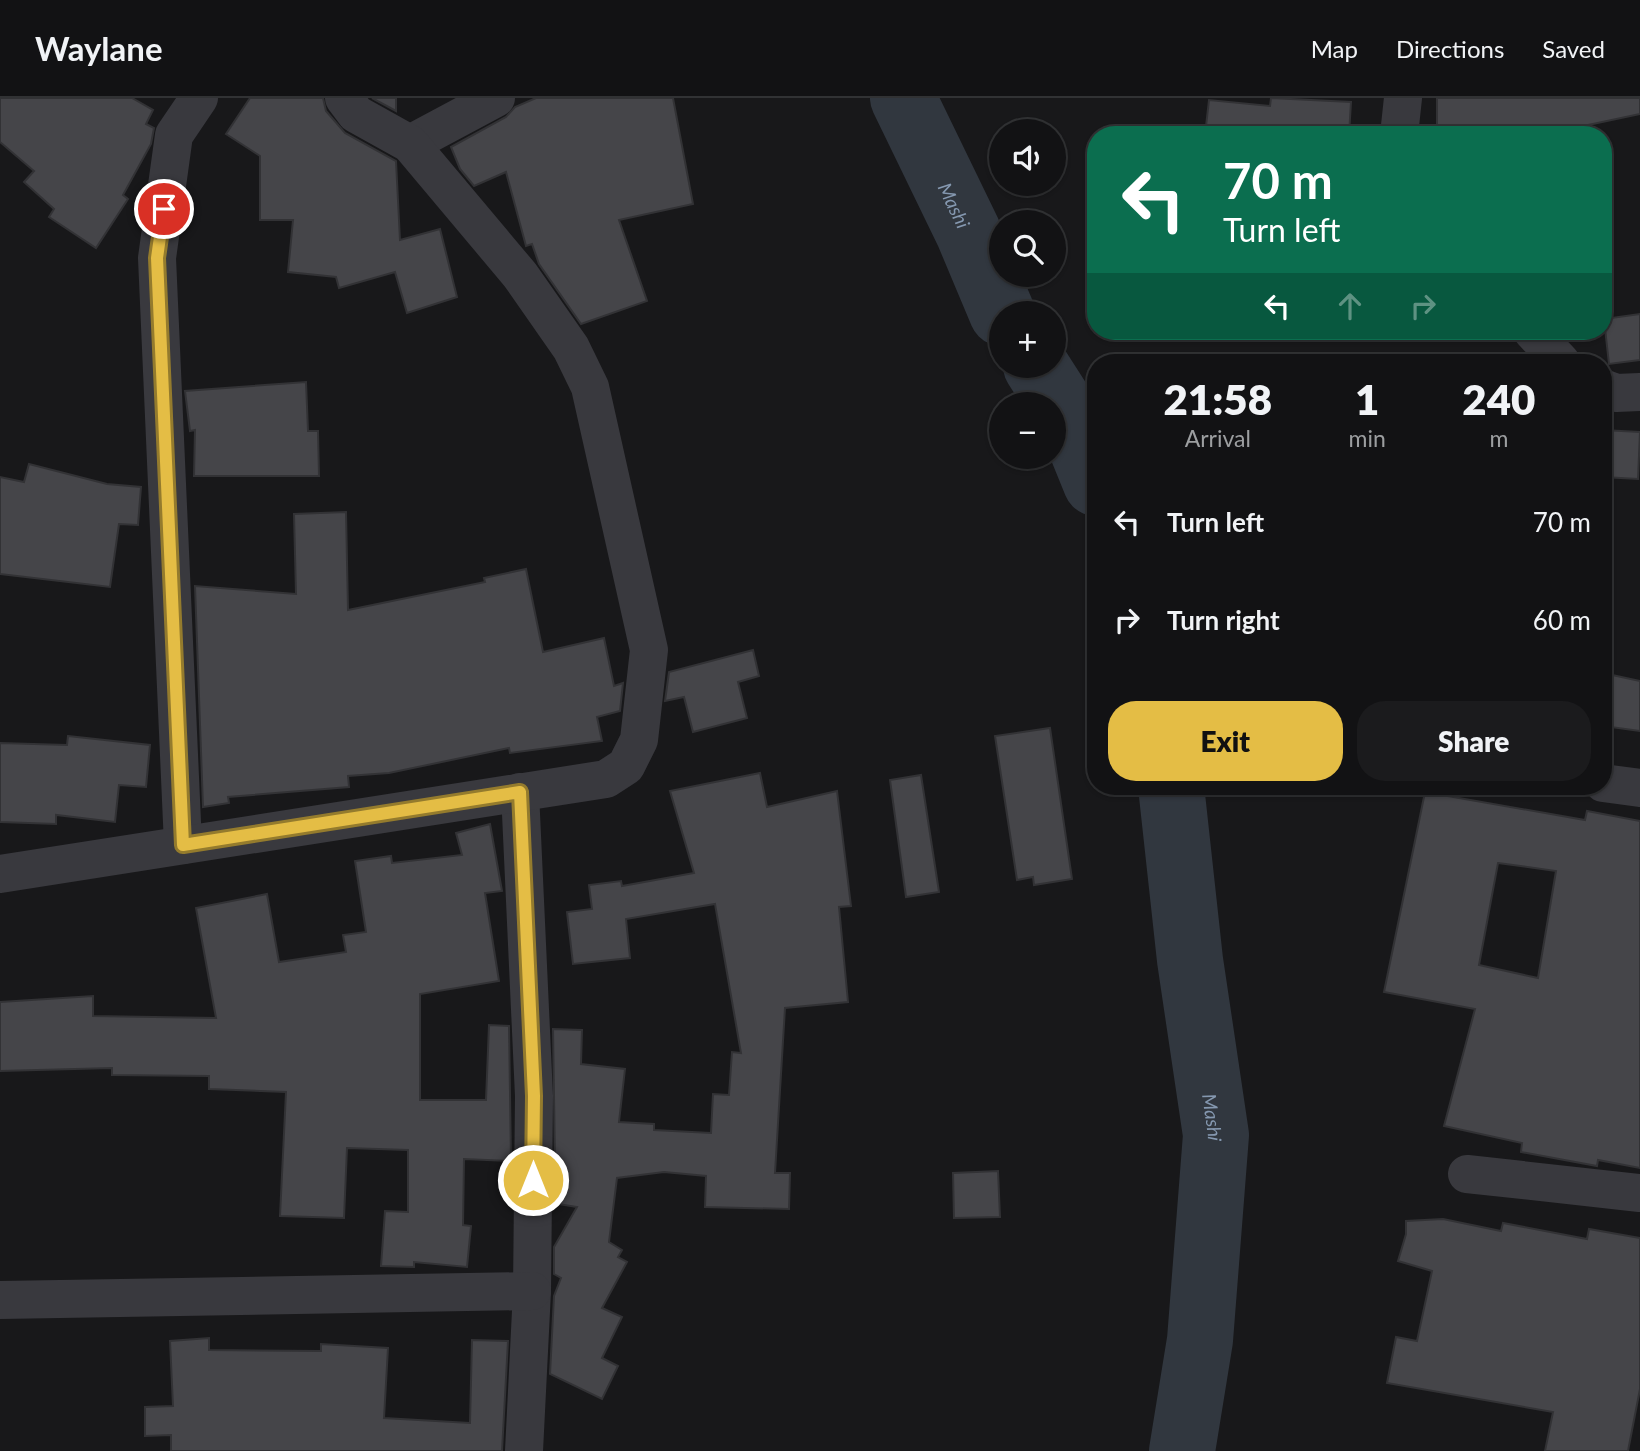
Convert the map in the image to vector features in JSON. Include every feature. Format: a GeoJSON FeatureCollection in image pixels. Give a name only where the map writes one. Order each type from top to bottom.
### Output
{"type":"FeatureCollection","features":[{"type":"Feature","properties":{"kind":"street"},"geometry":{"type":"LineString","coordinates":[[183,845],[157,258],[174,135],[199,98]]}},
{"type":"Feature","properties":{"kind":"street"},"geometry":{"type":"LineString","coordinates":[[0,874],[606,779],[626,766],[639,740],[649,650],[590,387],[571,348],[520,275],[410,144],[356,114],[344,98]]}},
{"type":"Feature","properties":{"kind":"street"},"geometry":{"type":"LineString","coordinates":[[410,144],[496,98]]}},
{"type":"Feature","properties":{"kind":"street"},"geometry":{"type":"LineString","coordinates":[[1400,126],[1403,98]]}},
{"type":"Feature","properties":{"kind":"street"},"geometry":{"type":"LineString","coordinates":[[1540,340],[1554,354]]}},
{"type":"Feature","properties":{"kind":"street"},"geometry":{"type":"LineString","coordinates":[[1612,391],[1640,391]]}},
{"type":"Feature","properties":{"kind":"street"},"geometry":{"type":"LineString","coordinates":[[1612,784],[1640,788]]}},
{"type":"Feature","properties":{"kind":"street"},"geometry":{"type":"LineString","coordinates":[[520,792],[534,1096],[532,1291],[524,1451]]}},
{"type":"Feature","properties":{"kind":"street"},"geometry":{"type":"LineString","coordinates":[[1467,1174],[1640,1193]]}},
{"type":"Feature","properties":{"kind":"street"},"geometry":{"type":"LineString","coordinates":[[0,1300],[532,1291]]}},
{"type":"Feature","properties":{"kind":"building"},"geometry":{"type":"Polygon","coordinates":[[[0,98],[132,98],[153,110],[146,124],[154,128],[151,144],[123,195],[128,199],[96,248],[49,217],[54,209],[24,182],[34,171],[0,142],[0,98]]]}},
{"type":"Feature","properties":{"kind":"building"},"geometry":{"type":"Polygon","coordinates":[[[250,98],[323,98],[326,111],[345,133],[396,161],[400,240],[440,229],[457,297],[407,313],[395,272],[339,288],[336,277],[288,272],[293,220],[260,220],[260,156],[226,134],[250,98]]]}},
{"type":"Feature","properties":{"kind":"building"},"geometry":{"type":"Polygon","coordinates":[[[372,98],[396,98],[396,111],[372,98]]]}},
{"type":"Feature","properties":{"kind":"building"},"geometry":{"type":"Polygon","coordinates":[[[536,98],[673,98],[693,204],[619,220],[647,301],[581,324],[539,264],[532,244],[526,246],[506,172],[474,186],[460,169],[451,147],[506,117],[515,107],[536,98]]]}},
{"type":"Feature","properties":{"kind":"building"},"geometry":{"type":"Polygon","coordinates":[[[1271,98],[1351,102],[1350,126],[1206,126],[1209,100],[1270,106],[1271,98]]]}},
{"type":"Feature","properties":{"kind":"building"},"geometry":{"type":"Polygon","coordinates":[[[1437,98],[1640,98],[1640,114],[1583,126],[1437,126],[1437,98]]]}},
{"type":"Feature","properties":{"kind":"building"},"geometry":{"type":"Polygon","coordinates":[[[1640,314],[1640,360],[1612,364],[1612,354],[1608,354],[1606,340],[1612,340],[1612,318],[1640,314]]]}},
{"type":"Feature","properties":{"kind":"building"},"geometry":{"type":"Polygon","coordinates":[[[306,382],[308,431],[318,431],[319,476],[194,476],[195,430],[190,431],[185,391],[306,382]]]}},
{"type":"Feature","properties":{"kind":"building"},"geometry":{"type":"Polygon","coordinates":[[[1612,430],[1640,432],[1638,479],[1612,478],[1612,430]]]}},
{"type":"Feature","properties":{"kind":"building"},"geometry":{"type":"Polygon","coordinates":[[[29,464],[107,484],[141,487],[138,525],[119,524],[110,587],[0,574],[0,477],[24,482],[29,464]]]}},
{"type":"Feature","properties":{"kind":"building"},"geometry":{"type":"Polygon","coordinates":[[[346,512],[348,610],[485,582],[484,578],[526,569],[543,652],[604,638],[614,686],[623,683],[620,711],[597,717],[602,741],[510,753],[509,748],[389,773],[348,776],[349,787],[228,797],[229,803],[203,807],[195,586],[296,594],[294,514],[346,512]]]}},
{"type":"Feature","properties":{"kind":"building"},"geometry":{"type":"Polygon","coordinates":[[[753,650],[759,676],[738,682],[747,718],[693,732],[684,697],[665,701],[669,672],[753,650]]]}},
{"type":"Feature","properties":{"kind":"building"},"geometry":{"type":"Polygon","coordinates":[[[1612,675],[1640,681],[1640,731],[1612,727],[1612,675]]]}},
{"type":"Feature","properties":{"kind":"building"},"geometry":{"type":"Polygon","coordinates":[[[1050,728],[1072,879],[1034,885],[1033,877],[1017,880],[995,736],[1050,728]]]}},
{"type":"Feature","properties":{"kind":"building"},"geometry":{"type":"Polygon","coordinates":[[[68,736],[150,745],[146,787],[119,785],[115,822],[56,815],[56,824],[0,822],[0,743],[67,745],[68,736]]]}},
{"type":"Feature","properties":{"kind":"building"},"geometry":{"type":"Polygon","coordinates":[[[760,773],[767,807],[837,791],[851,906],[839,907],[848,1002],[785,1008],[775,1173],[790,1173],[789,1209],[705,1207],[706,1176],[664,1172],[617,1178],[609,1242],[622,1250],[618,1257],[627,1262],[602,1308],[622,1317],[602,1358],[618,1366],[602,1399],[550,1374],[554,1296],[561,1278],[554,1274],[554,1247],[577,1207],[558,1204],[563,1162],[555,1162],[553,1029],[582,1030],[581,1064],[625,1069],[619,1122],[654,1124],[654,1130],[711,1133],[713,1094],[729,1095],[732,1052],[741,1053],[715,904],[626,919],[630,958],[573,964],[567,912],[592,909],[589,885],[621,881],[622,886],[694,873],[670,791],[760,773]]]}},
{"type":"Feature","properties":{"kind":"building"},"geometry":{"type":"Polygon","coordinates":[[[921,775],[939,892],[906,897],[890,780],[921,775]]]}},
{"type":"Feature","properties":{"kind":"building"},"geometry":{"type":"Polygon","coordinates":[[[1424,795],[1442,795],[1585,820],[1587,811],[1640,821],[1640,1168],[1598,1160],[1597,1166],[1521,1152],[1522,1143],[1444,1126],[1475,1009],[1384,992],[1424,795]],[[1498,863],[1479,965],[1538,978],[1556,871],[1498,863]]]}},
{"type":"Feature","properties":{"kind":"building"},"geometry":{"type":"Polygon","coordinates":[[[490,824],[502,891],[485,893],[499,981],[420,994],[420,1100],[486,1100],[489,1025],[509,1026],[511,1161],[464,1159],[463,1225],[471,1226],[467,1267],[414,1262],[414,1267],[381,1266],[385,1211],[408,1212],[408,1150],[347,1148],[344,1218],[280,1216],[286,1092],[209,1089],[209,1076],[112,1075],[112,1068],[0,1071],[0,1002],[93,996],[93,1016],[216,1018],[196,908],[267,894],[279,962],[346,952],[343,935],[366,932],[355,861],[391,856],[392,863],[462,855],[456,833],[490,824]]]}},
{"type":"Feature","properties":{"kind":"building"},"geometry":{"type":"Polygon","coordinates":[[[998,1171],[1000,1217],[954,1218],[953,1173],[998,1171]]]}},
{"type":"Feature","properties":{"kind":"building"},"geometry":{"type":"Polygon","coordinates":[[[1443,1219],[1501,1231],[1503,1223],[1587,1239],[1589,1229],[1640,1238],[1640,1389],[1628,1451],[1545,1451],[1553,1412],[1387,1383],[1396,1337],[1417,1341],[1432,1271],[1398,1261],[1406,1234],[1406,1221],[1443,1219]]]}},
{"type":"Feature","properties":{"kind":"building"},"geometry":{"type":"Polygon","coordinates":[[[209,1338],[209,1350],[321,1351],[321,1344],[388,1348],[384,1418],[470,1423],[472,1340],[508,1341],[502,1451],[171,1451],[171,1435],[145,1436],[145,1407],[173,1406],[170,1341],[209,1338]]]}},
{"type":"Feature","properties":{"kind":"waterway","name":"Mashi"},"geometry":{"type":"LineString","coordinates":[[903,98],[968,232],[997,301]]}},
{"type":"Feature","properties":{"kind":"waterway","name":"Mashi"},"geometry":{"type":"LineString","coordinates":[[1044,378],[1070,419],[1087,461]]}},
{"type":"Feature","properties":{"kind":"waterway","name":"Mashi"},"geometry":{"type":"LineString","coordinates":[[1172,795],[1190,960],[1216,1135],[1200,1340],[1182,1451]]}},
{"type":"Feature","properties":{"kind":"route"},"geometry":{"type":"LineString","coordinates":[[164,209],[157,258],[183,845],[520,792],[534,1096],[533,1180]]}}]}
